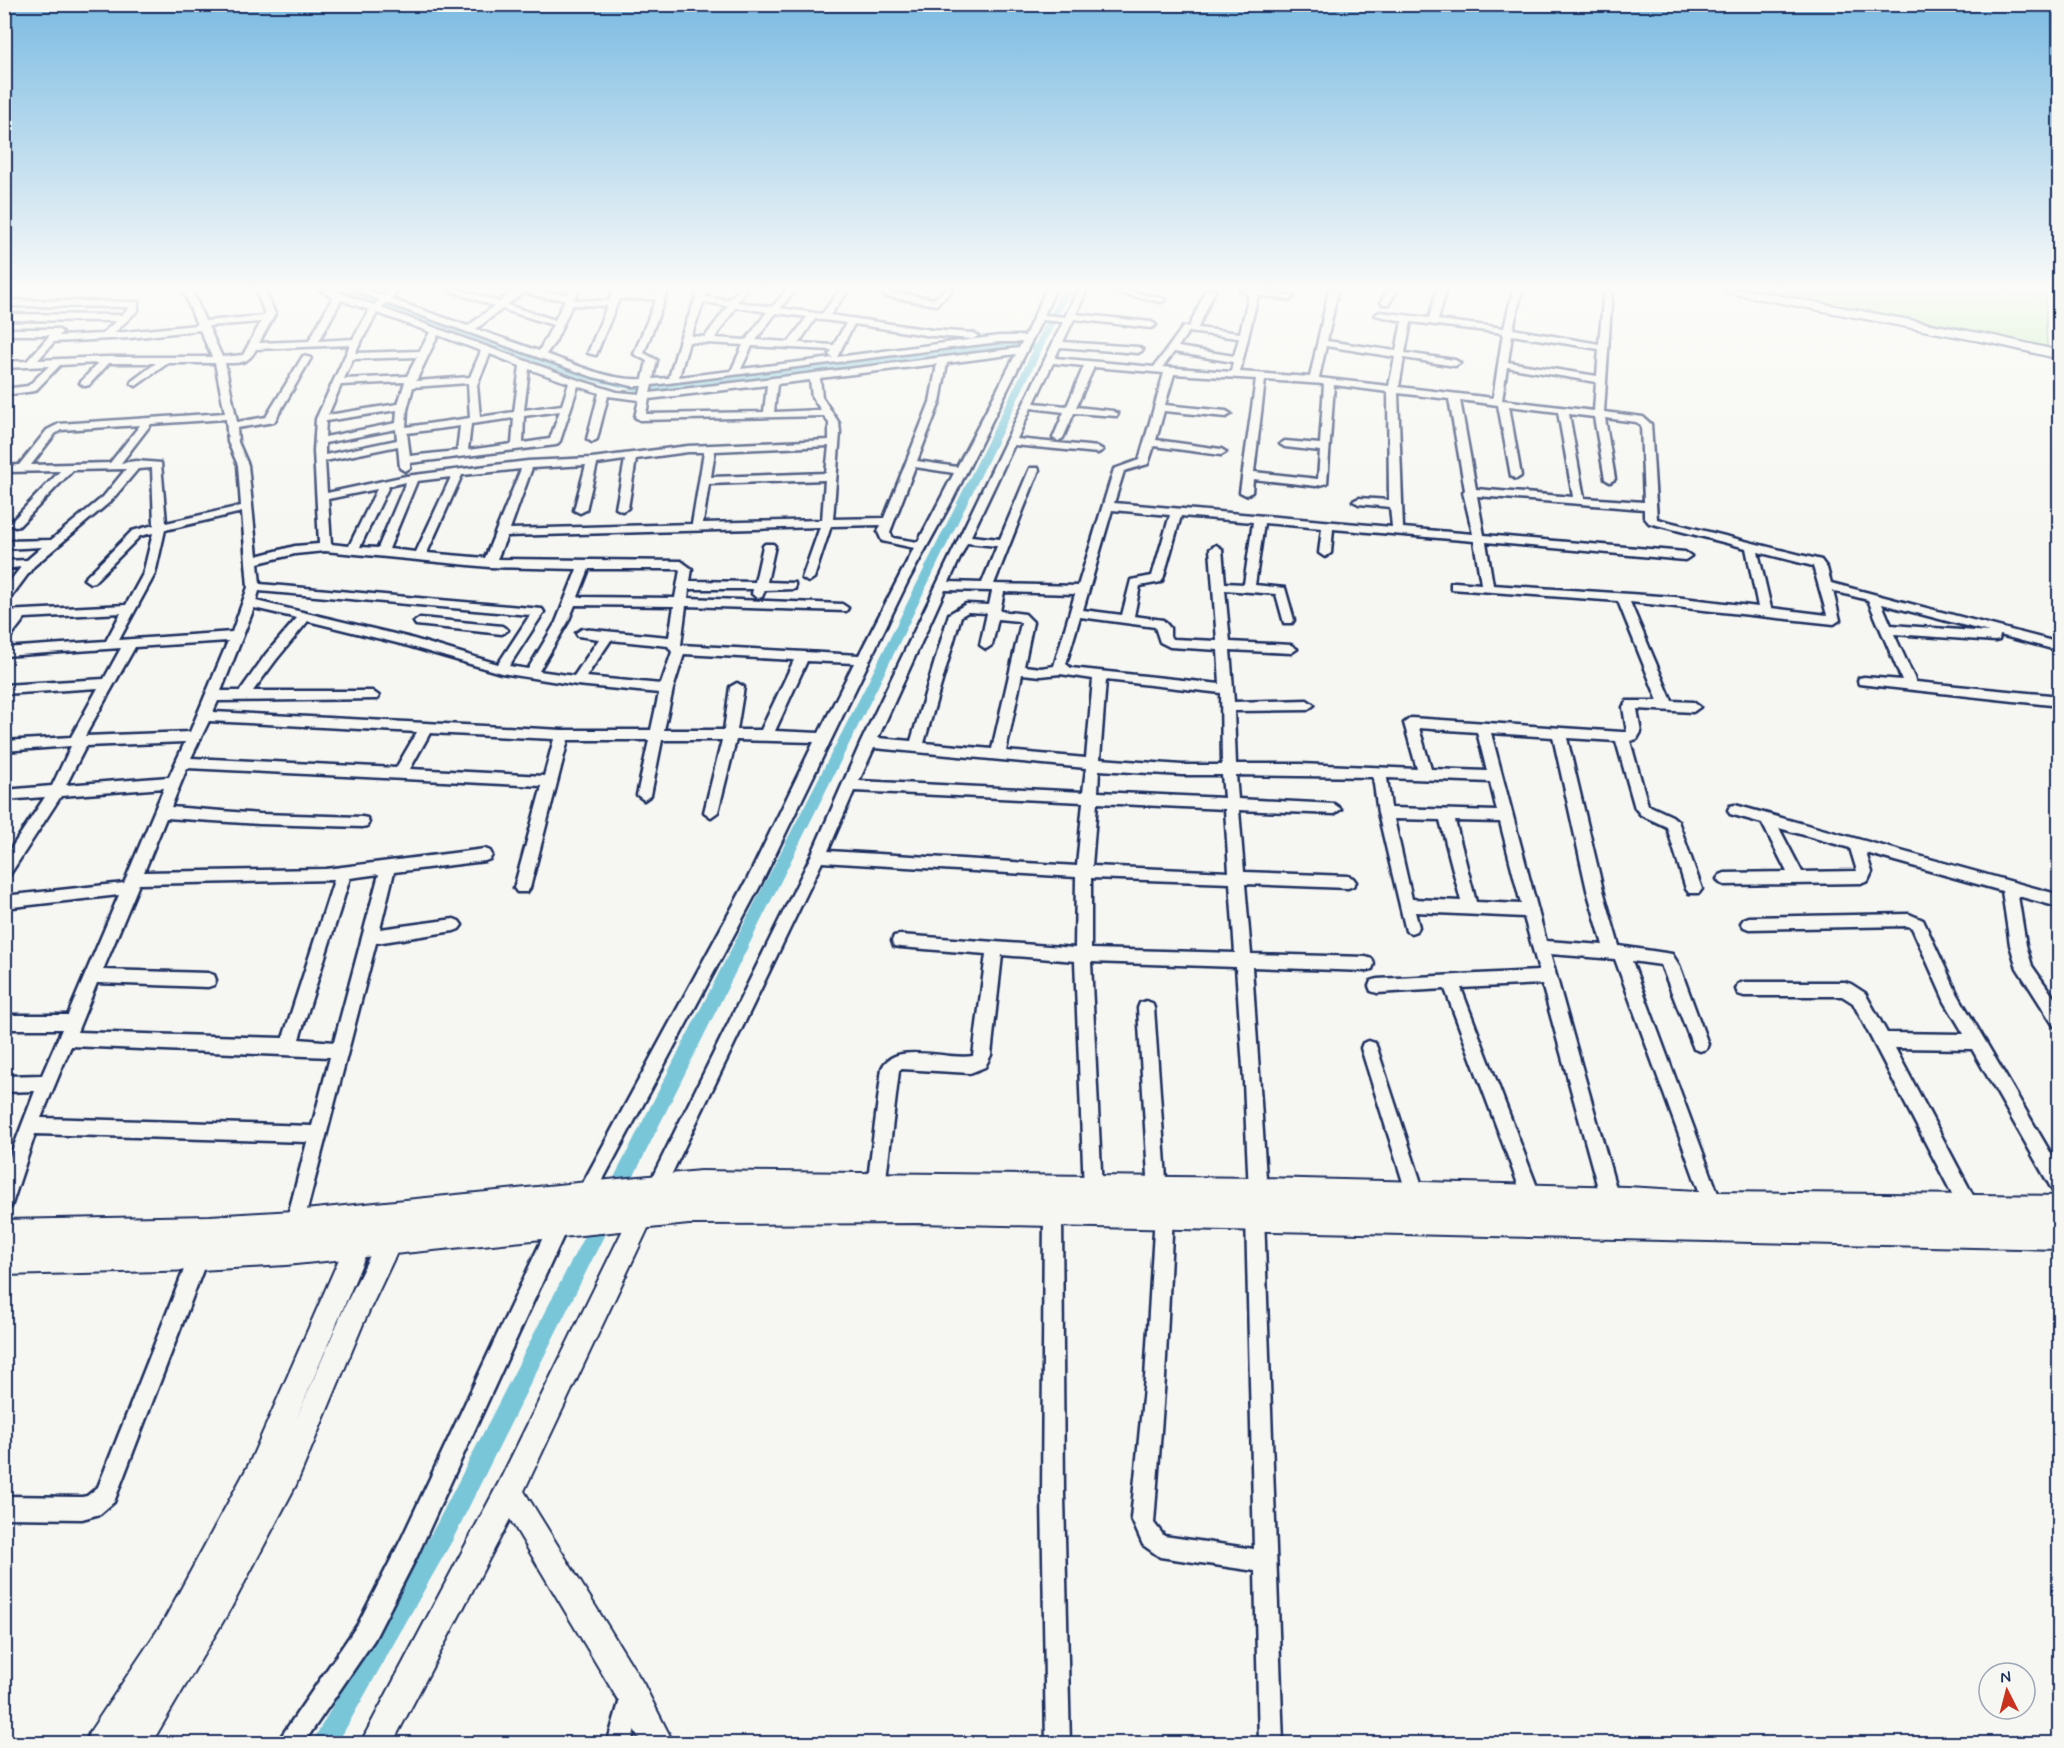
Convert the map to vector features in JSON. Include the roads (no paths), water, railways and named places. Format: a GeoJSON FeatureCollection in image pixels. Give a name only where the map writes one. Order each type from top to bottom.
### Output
{"type":"FeatureCollection","features":[{"type":"Feature","properties":{"kind":"highway"},"geometry":{"type":"LineString","coordinates":[[4,1259],[200,1254],[380,1230],[609,1206],[700,1186],[1093,1191],[1161,1203]]}},
{"type":"Feature","properties":{"kind":"highway"},"geometry":{"type":"LineString","coordinates":[[1256,1204],[1418,1198],[1533,1200],[1613,1213],[1714,1207],[2060,1211]]}},
{"type":"Feature","properties":{"kind":"highway"},"geometry":{"type":"LineString","coordinates":[[609,1206],[689,1209],[918,1208],[1053,1211],[1161,1203],[1256,1204],[1613,1213],[2060,1233]]}},
{"type":"Feature","properties":{"kind":"highway"},"geometry":{"type":"LineString","coordinates":[[4,1236],[210,1232],[294,1227],[380,1230]]}},
{"type":"Feature","properties":{"kind":"street"},"geometry":{"type":"LineString","coordinates":[[4,392],[31,389],[48,372]]}},
{"type":"Feature","properties":{"kind":"street"},"geometry":{"type":"LineString","coordinates":[[85,382],[95,372]]}},
{"type":"Feature","properties":{"kind":"street"},"geometry":{"type":"LineString","coordinates":[[136,383],[151,372]]}},
{"type":"Feature","properties":{"kind":"street"},"geometry":{"type":"LineString","coordinates":[[4,1202],[29,1126],[182,763],[213,696],[250,603],[254,587],[245,508],[245,472],[234,449],[221,372]]}},
{"type":"Feature","properties":{"kind":"street"},"geometry":{"type":"LineString","coordinates":[[22,469],[51,432],[58,427],[148,421],[270,420],[298,372]]}},
{"type":"Feature","properties":{"kind":"street"},"geometry":{"type":"LineString","coordinates":[[325,547],[320,459],[321,419],[342,372]]}},
{"type":"Feature","properties":{"kind":"street"},"geometry":{"type":"LineString","coordinates":[[382,553],[410,479],[402,433],[402,406],[415,372]]}},
{"type":"Feature","properties":{"kind":"street"},"geometry":{"type":"LineString","coordinates":[[462,453],[476,406],[472,390],[477,372]]}},
{"type":"Feature","properties":{"kind":"street"},"geometry":{"type":"LineString","coordinates":[[517,446],[520,389],[523,372]]}},
{"type":"Feature","properties":{"kind":"street"},"geometry":{"type":"LineString","coordinates":[[547,372],[604,392],[645,390],[673,381],[738,372]]}},
{"type":"Feature","properties":{"kind":"street"},"geometry":{"type":"LineString","coordinates":[[587,372],[645,390],[769,415],[827,412]]}},
{"type":"Feature","properties":{"kind":"street"},"geometry":{"type":"LineString","coordinates":[[649,372],[640,415],[642,418],[717,403],[772,382],[848,372]]}},
{"type":"Feature","properties":{"kind":"street"},"geometry":{"type":"LineString","coordinates":[[673,381],[676,372]]}},
{"type":"Feature","properties":{"kind":"street"},"geometry":{"type":"LineString","coordinates":[[922,546],[886,539],[884,532],[935,402],[941,372]]}},
{"type":"Feature","properties":{"kind":"street"},"geometry":{"type":"LineString","coordinates":[[375,1743],[509,1492],[609,1206],[728,933],[823,738],[1012,372]]}},
{"type":"Feature","properties":{"kind":"street"},"geometry":{"type":"LineString","coordinates":[[288,1743],[332,1684],[371,1621],[409,1548],[609,1206],[818,856],[868,742],[1044,372]]}},
{"type":"Feature","properties":{"kind":"street"},"geometry":{"type":"LineString","coordinates":[[1058,438],[1087,372]]}},
{"type":"Feature","properties":{"kind":"street"},"geometry":{"type":"LineString","coordinates":[[1062,669],[1060,664],[1119,469],[1125,465],[1142,464],[1170,372]]}},
{"type":"Feature","properties":{"kind":"street"},"geometry":{"type":"LineString","coordinates":[[1179,372],[1314,380],[1639,419],[1646,424],[1650,517],[1658,524],[1817,563],[1821,568],[1834,620],[1622,597],[1455,586]]}},
{"type":"Feature","properties":{"kind":"street"},"geometry":{"type":"LineString","coordinates":[[1314,380],[1316,372]]}},
{"type":"Feature","properties":{"kind":"street"},"geometry":{"type":"LineString","coordinates":[[1397,372],[1393,390],[1395,504],[1398,532]]}},
{"type":"Feature","properties":{"kind":"street"},"geometry":{"type":"LineString","coordinates":[[1503,372],[1500,402],[1516,476]]}},
{"type":"Feature","properties":{"kind":"street"},"geometry":{"type":"LineString","coordinates":[[1550,372],[1601,380]]}},
{"type":"Feature","properties":{"kind":"street"},"geometry":{"type":"LineString","coordinates":[[1602,372],[1599,413],[1610,479]]}},
{"type":"Feature","properties":{"kind":"street"},"geometry":{"type":"LineString","coordinates":[[808,578],[827,522],[834,443],[834,423],[817,397],[815,376]]}},
{"type":"Feature","properties":{"kind":"street"},"geometry":{"type":"LineString","coordinates":[[1246,492],[1261,376]]}},
{"type":"Feature","properties":{"kind":"street"},"geometry":{"type":"LineString","coordinates":[[337,381],[473,381]]}},
{"type":"Feature","properties":{"kind":"street"},"geometry":{"type":"LineString","coordinates":[[405,460],[555,441],[574,382]]}},
{"type":"Feature","properties":{"kind":"street"},"geometry":{"type":"LineString","coordinates":[[769,415],[772,382]]}},
{"type":"Feature","properties":{"kind":"street"},"geometry":{"type":"LineString","coordinates":[[1248,475],[1323,482],[1329,382]]}},
{"type":"Feature","properties":{"kind":"street"},"geometry":{"type":"LineString","coordinates":[[592,439],[604,392]]}},
{"type":"Feature","properties":{"kind":"street"},"geometry":{"type":"LineString","coordinates":[[1454,397],[1477,539],[1488,588]]}},
{"type":"Feature","properties":{"kind":"street"},"geometry":{"type":"LineString","coordinates":[[1027,405],[1113,414]]}},
{"type":"Feature","properties":{"kind":"street"},"geometry":{"type":"LineString","coordinates":[[321,419],[402,406]]}},
{"type":"Feature","properties":{"kind":"street"},"geometry":{"type":"LineString","coordinates":[[320,441],[402,433],[520,412],[566,407]]}},
{"type":"Feature","properties":{"kind":"street"},"geometry":{"type":"LineString","coordinates":[[1160,408],[1226,414]]}},
{"type":"Feature","properties":{"kind":"street"},"geometry":{"type":"LineString","coordinates":[[1563,409],[1579,499]]}},
{"type":"Feature","properties":{"kind":"street"},"geometry":{"type":"LineString","coordinates":[[114,465],[148,421]]}},
{"type":"Feature","properties":{"kind":"street"},"geometry":{"type":"LineString","coordinates":[[320,459],[402,433]]}},
{"type":"Feature","properties":{"kind":"street"},"geometry":{"type":"LineString","coordinates":[[1010,442],[1098,450]]}},
{"type":"Feature","properties":{"kind":"street"},"geometry":{"type":"LineString","coordinates":[[1150,442],[1221,452]]}},
{"type":"Feature","properties":{"kind":"street"},"geometry":{"type":"LineString","coordinates":[[323,497],[385,483],[528,464],[592,462],[710,448],[834,443]]}},
{"type":"Feature","properties":{"kind":"street"},"geometry":{"type":"LineString","coordinates":[[1285,444],[1325,448]]}},
{"type":"Feature","properties":{"kind":"street"},"geometry":{"type":"LineString","coordinates":[[697,526],[710,448]]}},
{"type":"Feature","properties":{"kind":"street"},"geometry":{"type":"LineString","coordinates":[[622,508],[631,456]]}},
{"type":"Feature","properties":{"kind":"street"},"geometry":{"type":"LineString","coordinates":[[580,510],[592,462]]}},
{"type":"Feature","properties":{"kind":"street"},"geometry":{"type":"LineString","coordinates":[[913,463],[960,471]]}},
{"type":"Feature","properties":{"kind":"street"},"geometry":{"type":"LineString","coordinates":[[4,598],[30,563],[107,499],[136,464]]}},
{"type":"Feature","properties":{"kind":"street"},"geometry":{"type":"LineString","coordinates":[[489,563],[503,533],[528,464]]}},
{"type":"Feature","properties":{"kind":"street"},"geometry":{"type":"LineString","coordinates":[[4,470],[157,465],[160,526],[147,581],[110,645]]}},
{"type":"Feature","properties":{"kind":"street"},"geometry":{"type":"LineString","coordinates":[[15,524],[70,467]]}},
{"type":"Feature","properties":{"kind":"street"},"geometry":{"type":"LineString","coordinates":[[986,645],[994,612],[993,586],[1004,543],[1034,470]]}},
{"type":"Feature","properties":{"kind":"street"},"geometry":{"type":"LineString","coordinates":[[420,556],[458,473]]}},
{"type":"Feature","properties":{"kind":"street"},"geometry":{"type":"LineString","coordinates":[[704,482],[832,476]]}},
{"type":"Feature","properties":{"kind":"street"},"geometry":{"type":"LineString","coordinates":[[353,550],[385,483]]}},
{"type":"Feature","properties":{"kind":"street"},"geometry":{"type":"LineString","coordinates":[[1469,492],[1650,506]]}},
{"type":"Feature","properties":{"kind":"street"},"geometry":{"type":"LineString","coordinates":[[1359,501],[1395,504]]}},
{"type":"Feature","properties":{"kind":"street"},"geometry":{"type":"LineString","coordinates":[[1109,506],[1685,556]]}},
{"type":"Feature","properties":{"kind":"street"},"geometry":{"type":"LineString","coordinates":[[90,579],[128,539],[144,529],[245,508]]}},
{"type":"Feature","properties":{"kind":"street"},"geometry":{"type":"LineString","coordinates":[[1127,619],[1135,583],[1157,579],[1176,512]]}},
{"type":"Feature","properties":{"kind":"street"},"geometry":{"type":"LineString","coordinates":[[1249,588],[1259,519]]}},
{"type":"Feature","properties":{"kind":"street"},"geometry":{"type":"LineString","coordinates":[[503,533],[888,521]]}},
{"type":"Feature","properties":{"kind":"street"},"geometry":{"type":"LineString","coordinates":[[1325,553],[1328,525]]}},
{"type":"Feature","properties":{"kind":"street"},"geometry":{"type":"LineString","coordinates":[[964,539],[1004,543]]}},
{"type":"Feature","properties":{"kind":"street"},"geometry":{"type":"LineString","coordinates":[[4,545],[56,543]]}},
{"type":"Feature","properties":{"kind":"street"},"geometry":{"type":"LineString","coordinates":[[1751,545],[1765,611]]}},
{"type":"Feature","properties":{"kind":"street"},"geometry":{"type":"LineString","coordinates":[[754,605],[769,546]]}},
{"type":"Feature","properties":{"kind":"street"},"geometry":{"type":"LineString","coordinates":[[251,561],[295,550],[325,547],[489,563],[584,566],[681,565],[686,569],[676,646],[644,795]]}},
{"type":"Feature","properties":{"kind":"street"},"geometry":{"type":"LineString","coordinates":[[1216,549],[1227,689],[1229,770],[1245,960],[1256,1204],[1264,1561],[1271,1743]]}},
{"type":"Feature","properties":{"kind":"street"},"geometry":{"type":"LineString","coordinates":[[4,565],[30,563]]}},
{"type":"Feature","properties":{"kind":"street"},"geometry":{"type":"LineString","coordinates":[[531,674],[556,632],[584,566]]}},
{"type":"Feature","properties":{"kind":"street"},"geometry":{"type":"LineString","coordinates":[[683,585],[791,586]]}},
{"type":"Feature","properties":{"kind":"street"},"geometry":{"type":"LineString","coordinates":[[1825,585],[2060,647]]}},
{"type":"Feature","properties":{"kind":"street"},"geometry":{"type":"LineString","coordinates":[[941,586],[1084,590]]}},
{"type":"Feature","properties":{"kind":"street"},"geometry":{"type":"LineString","coordinates":[[1219,586],[1281,591],[1288,620]]}},
{"type":"Feature","properties":{"kind":"street"},"geometry":{"type":"LineString","coordinates":[[254,587],[538,612],[501,669]]}},
{"type":"Feature","properties":{"kind":"street"},"geometry":{"type":"LineString","coordinates":[[1622,597],[1666,704]]}},
{"type":"Feature","properties":{"kind":"street"},"geometry":{"type":"LineString","coordinates":[[1874,599],[1911,686]]}},
{"type":"Feature","properties":{"kind":"street"},"geometry":{"type":"LineString","coordinates":[[571,601],[680,602],[842,609]]}},
{"type":"Feature","properties":{"kind":"street"},"geometry":{"type":"LineString","coordinates":[[407,641],[437,602]]}},
{"type":"Feature","properties":{"kind":"street"},"geometry":{"type":"LineString","coordinates":[[250,603],[407,641],[501,669],[577,681],[666,689]]}},
{"type":"Feature","properties":{"kind":"street"},"geometry":{"type":"LineString","coordinates":[[916,746],[956,614],[966,608],[1022,616],[1027,619],[998,754]]}},
{"type":"Feature","properties":{"kind":"street"},"geometry":{"type":"LineString","coordinates":[[4,615],[131,609]]}},
{"type":"Feature","properties":{"kind":"street"},"geometry":{"type":"LineString","coordinates":[[1076,613],[1163,624],[1164,639],[1170,643],[1291,649]]}},
{"type":"Feature","properties":{"kind":"street"},"geometry":{"type":"LineString","coordinates":[[4,637],[21,615]]}},
{"type":"Feature","properties":{"kind":"street"},"geometry":{"type":"LineString","coordinates":[[244,695],[271,657],[306,616]]}},
{"type":"Feature","properties":{"kind":"street"},"geometry":{"type":"LineString","coordinates":[[420,622],[502,630]]}},
{"type":"Feature","properties":{"kind":"street"},"geometry":{"type":"LineString","coordinates":[[1886,628],[2036,641]]}},
{"type":"Feature","properties":{"kind":"street"},"geometry":{"type":"LineString","coordinates":[[582,633],[676,646],[863,659]]}},
{"type":"Feature","properties":{"kind":"street"},"geometry":{"type":"LineString","coordinates":[[577,681],[608,635]]}},
{"type":"Feature","properties":{"kind":"street"},"geometry":{"type":"LineString","coordinates":[[4,651],[236,636]]}},
{"type":"Feature","properties":{"kind":"street"},"geometry":{"type":"LineString","coordinates":[[4,872],[12,851],[56,792],[78,741],[130,644]]}},
{"type":"Feature","properties":{"kind":"street"},"geometry":{"type":"LineString","coordinates":[[766,735],[803,655]]}},
{"type":"Feature","properties":{"kind":"street"},"geometry":{"type":"LineString","coordinates":[[1016,669],[1041,672],[1062,669],[1068,672],[1100,676],[1227,689]]}},
{"type":"Feature","properties":{"kind":"street"},"geometry":{"type":"LineString","coordinates":[[1093,1191],[1083,955],[1084,872],[1100,676]]}},
{"type":"Feature","properties":{"kind":"street"},"geometry":{"type":"LineString","coordinates":[[1864,681],[2060,701]]}},
{"type":"Feature","properties":{"kind":"street"},"geometry":{"type":"LineString","coordinates":[[4,690],[108,683]]}},
{"type":"Feature","properties":{"kind":"street"},"geometry":{"type":"LineString","coordinates":[[711,812],[730,735],[737,687]]}},
{"type":"Feature","properties":{"kind":"street"},"geometry":{"type":"LineString","coordinates":[[213,696],[372,696]]}},
{"type":"Feature","properties":{"kind":"street"},"geometry":{"type":"LineString","coordinates":[[1425,772],[1411,723],[1622,737],[1632,736],[1634,732],[1630,707],[1632,704],[1693,707]]}},
{"type":"Feature","properties":{"kind":"street"},"geometry":{"type":"LineString","coordinates":[[1227,707],[1307,705]]}},
{"type":"Feature","properties":{"kind":"street"},"geometry":{"type":"LineString","coordinates":[[204,716],[561,735],[766,735],[823,738]]}},
{"type":"Feature","properties":{"kind":"street"},"geometry":{"type":"LineString","coordinates":[[401,772],[427,727]]}},
{"type":"Feature","properties":{"kind":"street"},"geometry":{"type":"LineString","coordinates":[[1484,728],[1530,911],[1613,1213]]}},
{"type":"Feature","properties":{"kind":"street"},"geometry":{"type":"LineString","coordinates":[[1559,733],[1595,890],[1714,1207]]}},
{"type":"Feature","properties":{"kind":"street"},"geometry":{"type":"LineString","coordinates":[[522,888],[561,735]]}},
{"type":"Feature","properties":{"kind":"street"},"geometry":{"type":"LineString","coordinates":[[4,746],[194,737]]}},
{"type":"Feature","properties":{"kind":"street"},"geometry":{"type":"LineString","coordinates":[[1622,737],[1642,808],[1652,815],[1670,821],[1694,889]]}},
{"type":"Feature","properties":{"kind":"street"},"geometry":{"type":"LineString","coordinates":[[868,742],[1092,764],[1229,770],[1425,772],[1496,777]]}},
{"type":"Feature","properties":{"kind":"street"},"geometry":{"type":"LineString","coordinates":[[182,763],[550,781]]}},
{"type":"Feature","properties":{"kind":"street"},"geometry":{"type":"LineString","coordinates":[[1379,771],[1385,813],[1411,927]]}},
{"type":"Feature","properties":{"kind":"street"},"geometry":{"type":"LineString","coordinates":[[4,795],[175,782]]}},
{"type":"Feature","properties":{"kind":"street"},"geometry":{"type":"LineString","coordinates":[[849,786],[1334,809]]}},
{"type":"Feature","properties":{"kind":"street"},"geometry":{"type":"LineString","coordinates":[[1735,810],[2055,900]]}},
{"type":"Feature","properties":{"kind":"street"},"geometry":{"type":"LineString","coordinates":[[162,812],[260,819],[362,822]]}},
{"type":"Feature","properties":{"kind":"street"},"geometry":{"type":"LineString","coordinates":[[1385,813],[1506,817]]}},
{"type":"Feature","properties":{"kind":"street"},"geometry":{"type":"LineString","coordinates":[[1446,815],[1470,908]]}},
{"type":"Feature","properties":{"kind":"street"},"geometry":{"type":"LineString","coordinates":[[1768,820],[1798,878]]}},
{"type":"Feature","properties":{"kind":"street"},"geometry":{"type":"LineString","coordinates":[[1725,879],[1863,877],[1865,872],[1856,844]]}},
{"type":"Feature","properties":{"kind":"street"},"geometry":{"type":"LineString","coordinates":[[4,902],[133,883],[297,877],[485,855]]}},
{"type":"Feature","properties":{"kind":"street"},"geometry":{"type":"LineString","coordinates":[[818,856],[1084,872],[1238,876],[1348,882]]}},
{"type":"Feature","properties":{"kind":"street"},"geometry":{"type":"LineString","coordinates":[[294,1227],[388,867]]}},
{"type":"Feature","properties":{"kind":"street"},"geometry":{"type":"LineString","coordinates":[[289,1046],[345,872]]}},
{"type":"Feature","properties":{"kind":"street"},"geometry":{"type":"LineString","coordinates":[[2009,887],[2018,945],[2025,968],[2060,1021]]}},
{"type":"Feature","properties":{"kind":"street"},"geometry":{"type":"LineString","coordinates":[[1407,905],[1530,911]]}},
{"type":"Feature","properties":{"kind":"street"},"geometry":{"type":"LineString","coordinates":[[1749,923],[1914,921],[1920,927],[1947,988],[2060,1187]]}},
{"type":"Feature","properties":{"kind":"street"},"geometry":{"type":"LineString","coordinates":[[371,937],[454,925]]}},
{"type":"Feature","properties":{"kind":"street"},"geometry":{"type":"LineString","coordinates":[[900,941],[1083,955],[1366,964]]}},
{"type":"Feature","properties":{"kind":"street"},"geometry":{"type":"LineString","coordinates":[[876,1187],[891,1068],[895,1063],[902,1061],[970,1065],[979,1062],[983,1055],[995,947]]}},
{"type":"Feature","properties":{"kind":"street"},"geometry":{"type":"LineString","coordinates":[[1540,947],[1666,959],[1671,965],[1700,1044]]}},
{"type":"Feature","properties":{"kind":"street"},"geometry":{"type":"LineString","coordinates":[[93,976],[208,980]]}},
{"type":"Feature","properties":{"kind":"street"},"geometry":{"type":"LineString","coordinates":[[1377,986],[1549,977]]}},
{"type":"Feature","properties":{"kind":"street"},"geometry":{"type":"LineString","coordinates":[[1450,982],[1533,1200]]}},
{"type":"Feature","properties":{"kind":"street"},"geometry":{"type":"LineString","coordinates":[[1744,989],[1845,989],[1859,998],[1970,1209]]}},
{"type":"Feature","properties":{"kind":"street"},"geometry":{"type":"LineString","coordinates":[[1146,1008],[1161,1203],[1155,1378],[1142,1518],[1144,1529],[1149,1538],[1160,1546],[1264,1561]]}},
{"type":"Feature","properties":{"kind":"street"},"geometry":{"type":"LineString","coordinates":[[4,1022],[73,1022]]}},
{"type":"Feature","properties":{"kind":"street"},"geometry":{"type":"LineString","coordinates":[[66,1039],[289,1046],[340,1050]]}},
{"type":"Feature","properties":{"kind":"street"},"geometry":{"type":"LineString","coordinates":[[1882,1040],[1977,1042]]}},
{"type":"Feature","properties":{"kind":"street"},"geometry":{"type":"LineString","coordinates":[[1369,1048],[1418,1198]]}},
{"type":"Feature","properties":{"kind":"street"},"geometry":{"type":"LineString","coordinates":[[4,1084],[47,1083]]}},
{"type":"Feature","properties":{"kind":"street"},"geometry":{"type":"LineString","coordinates":[[29,1126],[318,1134]]}},
{"type":"Feature","properties":{"kind":"street"},"geometry":{"type":"LineString","coordinates":[[1053,1211],[1053,1496],[1058,1743]]}},
{"type":"Feature","properties":{"kind":"street"},"geometry":{"type":"LineString","coordinates":[[100,1743],[174,1633],[259,1474],[380,1230]]}},
{"type":"Feature","properties":{"kind":"street"},"geometry":{"type":"LineString","coordinates":[[133,1743],[221,1598],[286,1475],[354,1315],[380,1230]]}},
{"type":"Feature","properties":{"kind":"street"},"geometry":{"type":"LineString","coordinates":[[4,1507],[82,1508],[92,1506],[106,1494],[200,1254]]}},
{"type":"Feature","properties":{"kind":"street"},"geometry":{"type":"LineString","coordinates":[[259,1474],[286,1475]]}},
{"type":"Feature","properties":{"kind":"street"},"geometry":{"type":"LineString","coordinates":[[509,1492],[632,1694],[659,1743]]}},
{"type":"Feature","properties":{"kind":"street"},"geometry":{"type":"LineString","coordinates":[[619,1743],[632,1694]]}},
{"type":"Feature","properties":{"kind":"waterway"},"geometry":{"type":"LineString","coordinates":[[570,372],[637,388],[685,385],[798,372]]}},
{"type":"Feature","properties":{"kind":"waterway"},"geometry":{"type":"LineString","coordinates":[[323,1744],[444,1533],[878,674],[1027,372]]}}]}
